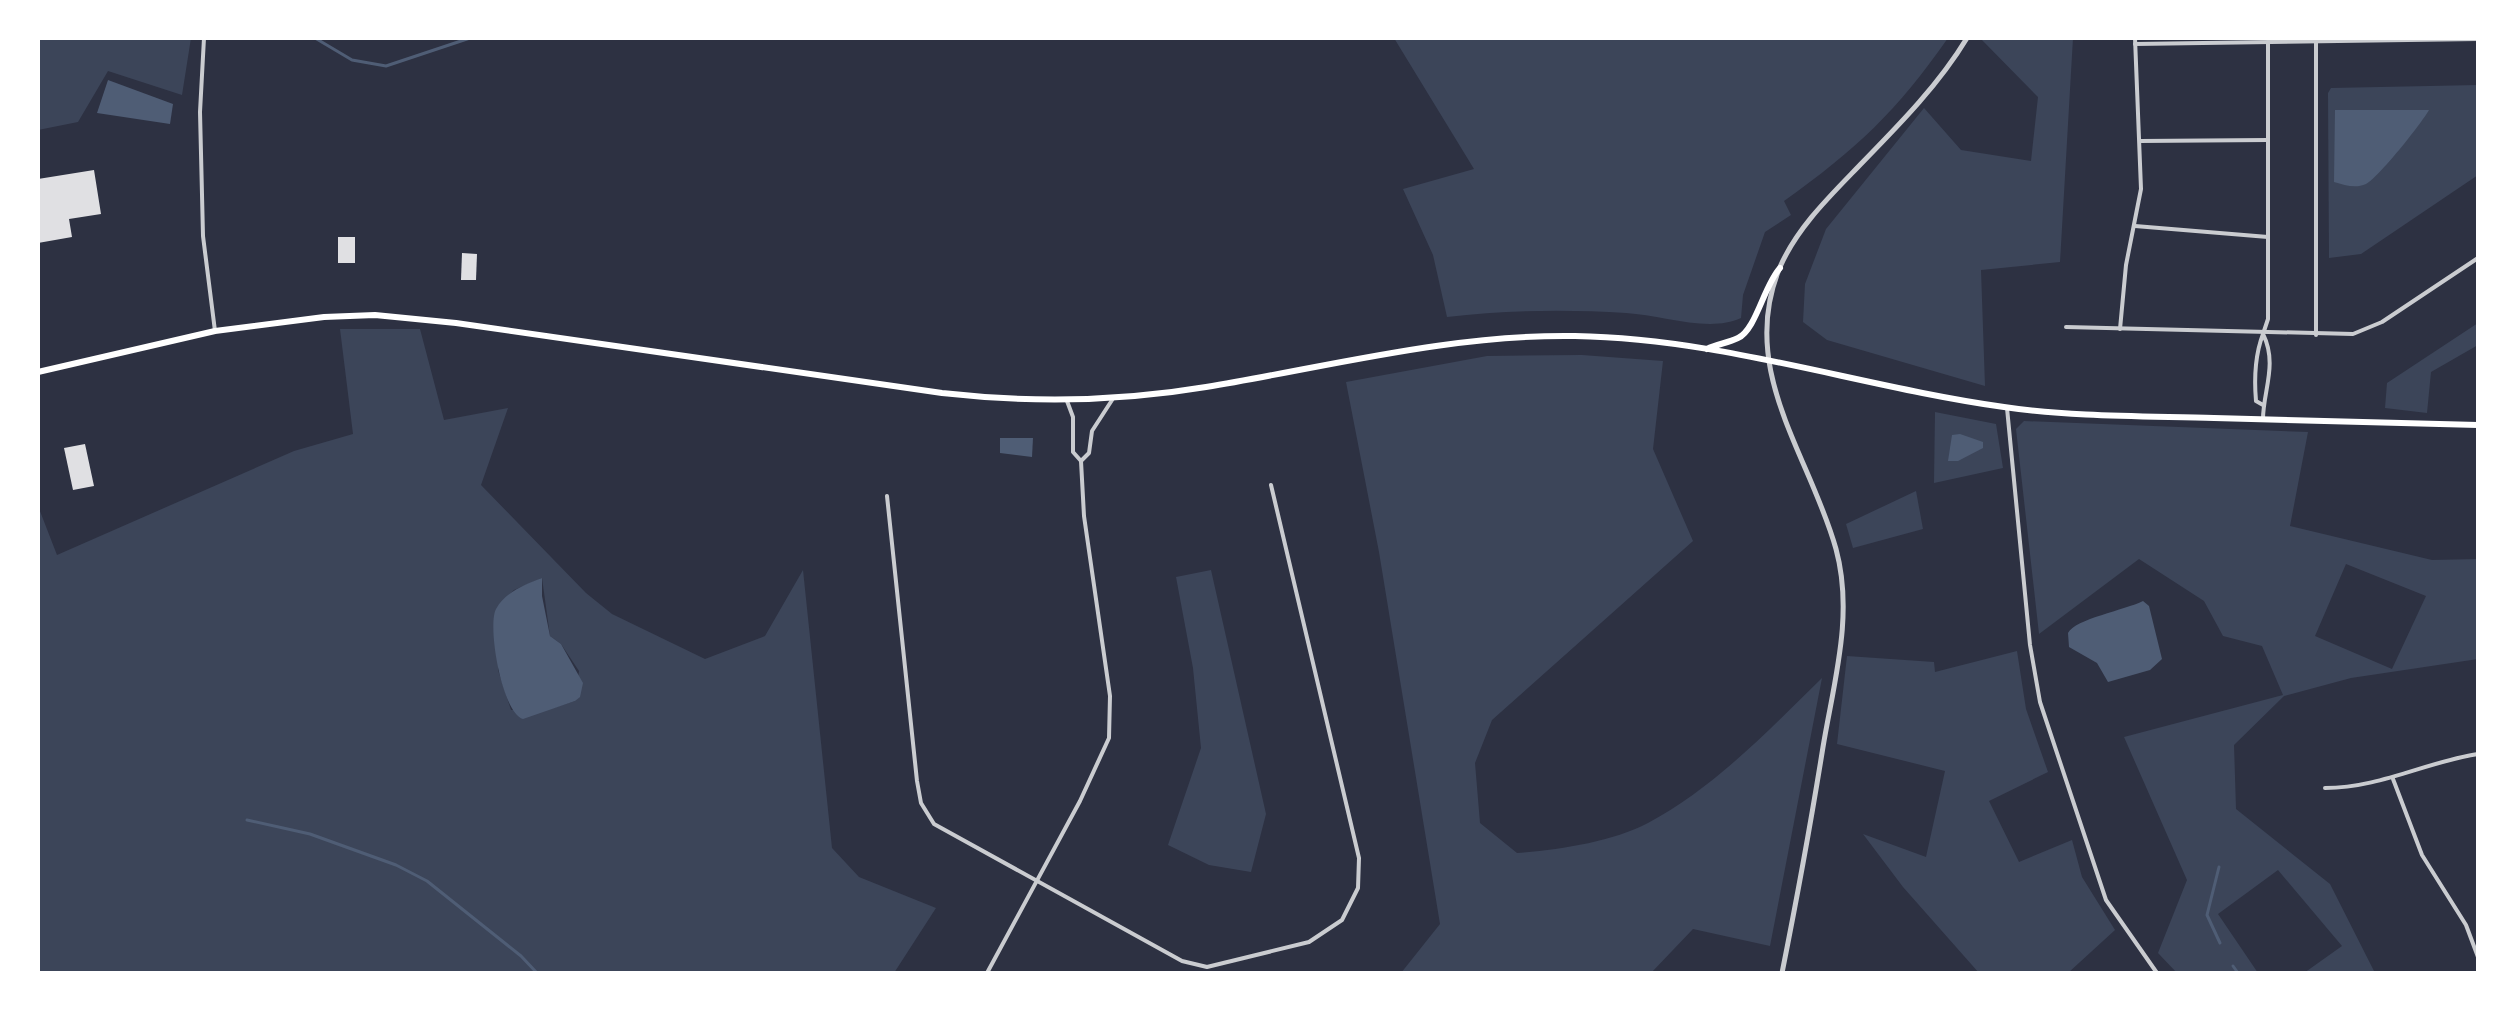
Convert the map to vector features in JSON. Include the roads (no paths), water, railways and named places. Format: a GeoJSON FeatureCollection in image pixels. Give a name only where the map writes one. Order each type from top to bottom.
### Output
{"type":"FeatureCollection","features":[{"type":"Feature","properties":{"kind":"main road"},"geometry":{"type":"LineString","coordinates":[[1706,350],[1738,338],[1750,328],[1769,281],[1780,268]]}},
{"type":"Feature","properties":{"kind":"main road"},"geometry":{"type":"LineString","coordinates":[[38,372],[215,331],[324,317],[406,317],[942,393],[1022,402],[1067,401],[1201,388],[1485,339],[1575,336],[1768,360],[2007,407],[2125,416],[2478,425]]}},
{"type":"Feature","properties":{"kind":"street"},"geometry":{"type":"LineString","coordinates":[[204,38],[200,112],[203,236],[215,331]]}},
{"type":"Feature","properties":{"kind":"street"},"geometry":{"type":"LineString","coordinates":[[1782,973],[1842,635],[1845,597],[1836,547],[1780,414],[1768,360],[1765,323],[1780,268],[1819,207],[1894,130],[1952,63],[1967,38]]}},
{"type":"Feature","properties":{"kind":"street"},"geometry":{"type":"LineString","coordinates":[[2120,329],[2126,265],[2141,189],[2135,41],[2478,39]]}},
{"type":"Feature","properties":{"kind":"street"},"geometry":{"type":"LineString","coordinates":[[2316,41],[2316,335]]}},
{"type":"Feature","properties":{"kind":"street"},"geometry":{"type":"LineString","coordinates":[[2263,405],[2256,401],[2255,390],[2256,358],[2268,319],[2268,42]]}},
{"type":"Feature","properties":{"kind":"street"},"geometry":{"type":"LineString","coordinates":[[2140,141],[2268,140]]}},
{"type":"Feature","properties":{"kind":"street"},"geometry":{"type":"LineString","coordinates":[[2135,226],[2269,237]]}},
{"type":"Feature","properties":{"kind":"street"},"geometry":{"type":"LineString","coordinates":[[2066,327],[2353,334],[2382,322],[2478,258]]}},
{"type":"Feature","properties":{"kind":"street"},"geometry":{"type":"LineString","coordinates":[[2263,334],[2269,345],[2269,391],[2263,405],[2263,419]]}},
{"type":"Feature","properties":{"kind":"street"},"geometry":{"type":"LineString","coordinates":[[1081,461],[1089,453],[1092,431],[1114,397]]}},
{"type":"Feature","properties":{"kind":"street"},"geometry":{"type":"LineString","coordinates":[[987,973],[1080,801],[1109,738],[1110,696],[1084,516],[1081,461],[1073,452],[1073,417],[1067,401]]}},
{"type":"Feature","properties":{"kind":"street"},"geometry":{"type":"LineString","coordinates":[[2007,407],[2030,645],[2040,702],[2106,900],[2157,973]]}},
{"type":"Feature","properties":{"kind":"street"},"geometry":{"type":"LineString","coordinates":[[887,496],[921,803],[934,824],[1182,961],[1207,967],[1309,942],[1342,920],[1358,888],[1359,858],[1271,485]]}},
{"type":"Feature","properties":{"kind":"street"},"geometry":{"type":"LineString","coordinates":[[2325,788],[2348,788],[2393,779],[2452,758],[2478,754]]}},
{"type":"Feature","properties":{"kind":"street"},"geometry":{"type":"LineString","coordinates":[[2393,779],[2422,855],[2466,925],[2478,957]]}},
{"type":"Feature","properties":{"kind":"waterway"},"geometry":{"type":"LineString","coordinates":[[315,38],[352,60],[386,66],[470,38]]}},
{"type":"Feature","properties":{"kind":"waterway"},"geometry":{"type":"LineString","coordinates":[[247,820],[310,834],[396,865],[427,881],[521,956],[537,973]]}},
{"type":"Feature","properties":{"kind":"waterway"},"geometry":{"type":"LineString","coordinates":[[2219,867],[2207,915],[2220,943]]}},
{"type":"Feature","properties":{"kind":"waterway"},"geometry":{"type":"LineString","coordinates":[[2233,966],[2238,973]]}}]}
